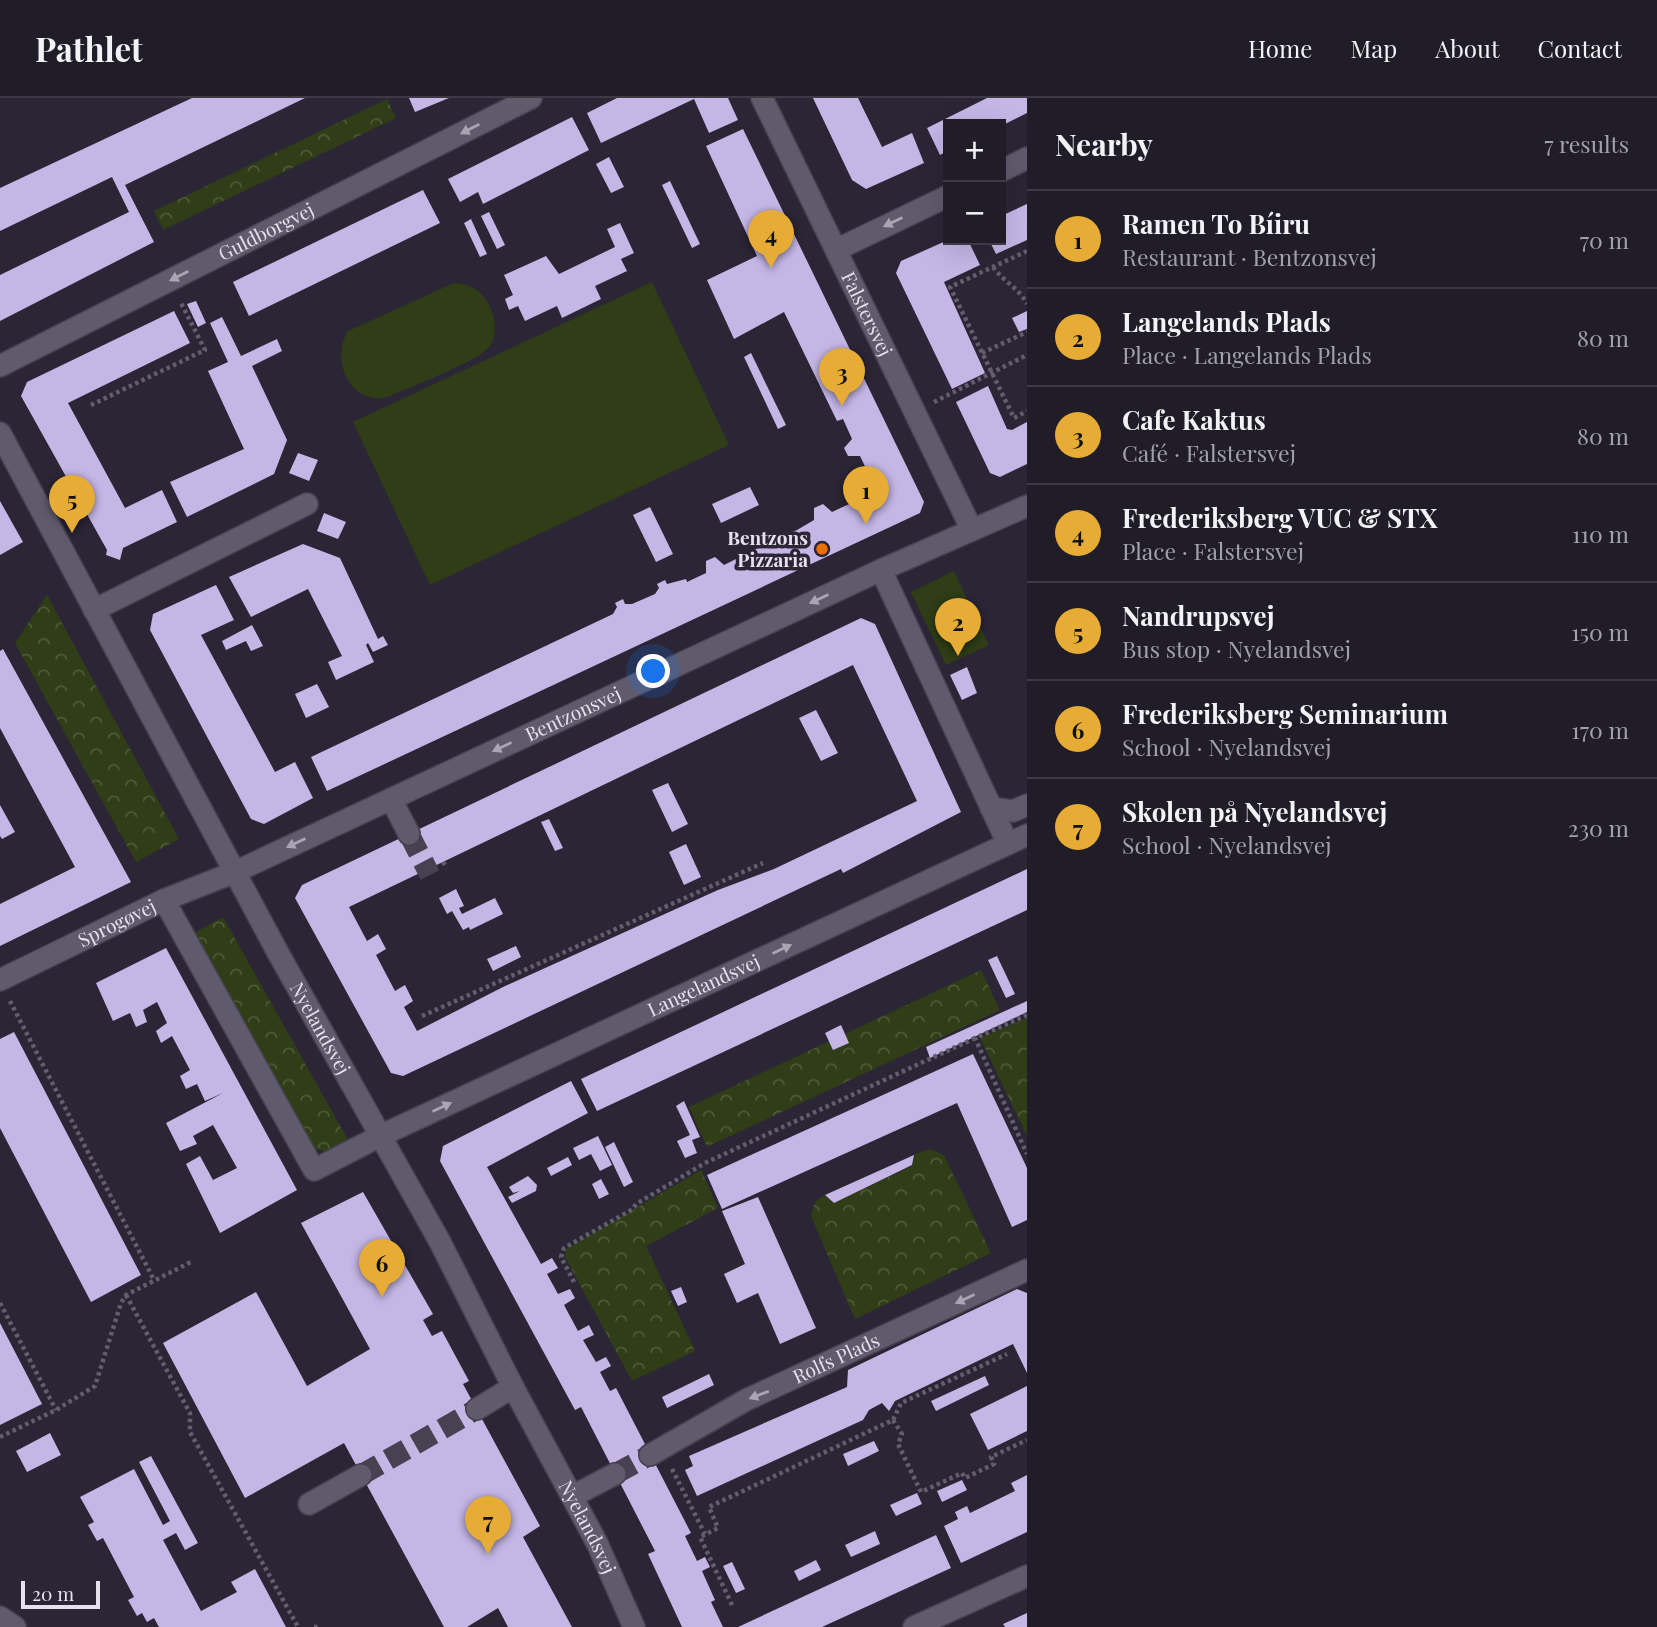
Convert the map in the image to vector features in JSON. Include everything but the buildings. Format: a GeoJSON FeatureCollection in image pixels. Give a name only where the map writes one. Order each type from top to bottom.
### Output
{"type":"FeatureCollection","features":[{"type":"Feature","properties":{"kind":"street","name":"Guldborgvej"},"geometry":{"type":"LineString","coordinates":[[0,366],[531,98]]}},
{"type":"Feature","properties":{"kind":"street","name":"Falstersvej"},"geometry":{"type":"LineString","coordinates":[[762,98],[838,249],[972,530]]}},
{"type":"Feature","properties":{"kind":"street"},"geometry":{"type":"LineString","coordinates":[[1006,168],[1027,158]]}},
{"type":"Feature","properties":{"kind":"street"},"geometry":{"type":"LineString","coordinates":[[838,249],[943,198]]}},
{"type":"Feature","properties":{"kind":"street","name":"Nyelandsvej"},"geometry":{"type":"LineString","coordinates":[[0,433],[235,872],[440,1242],[513,1387],[573,1496],[634,1627]]}},
{"type":"Feature","properties":{"kind":"street"},"geometry":{"type":"LineString","coordinates":[[93,610],[307,504]]}},
{"type":"Feature","properties":{"kind":"street","name":"Bentzonsvej"},"geometry":{"type":"LineString","coordinates":[[235,872],[881,570],[1027,506]]}},
{"type":"Feature","properties":{"kind":"street"},"geometry":{"type":"LineString","coordinates":[[881,570],[991,808],[1018,840]]}},
{"type":"Feature","properties":{"kind":"street"},"geometry":{"type":"LineString","coordinates":[[391,799],[409,834]]}},
{"type":"Feature","properties":{"kind":"street"},"geometry":{"type":"LineString","coordinates":[[991,808],[1013,811],[1027,805]]}},
{"type":"Feature","properties":{"kind":"street","name":"Langelandsvej"},"geometry":{"type":"LineString","coordinates":[[164,900],[314,1170],[380,1136],[1018,840]]}},
{"type":"Feature","properties":{"kind":"street","name":"Sprogøvej"},"geometry":{"type":"LineString","coordinates":[[3,986],[164,900],[235,872]]}},
{"type":"Feature","properties":{"kind":"street","name":"Rolfs Plads"},"geometry":{"type":"LineString","coordinates":[[655,1452],[746,1399],[1027,1270]]}},
{"type":"Feature","properties":{"kind":"street"},"geometry":{"type":"LineString","coordinates":[[477,1409],[513,1387]]}},
{"type":"Feature","properties":{"kind":"street"},"geometry":{"type":"LineString","coordinates":[[573,1496],[615,1474]]}},
{"type":"Feature","properties":{"kind":"street"},"geometry":{"type":"LineString","coordinates":[[309,1504],[361,1475]]}},
{"type":"Feature","properties":{"kind":"street"},"geometry":{"type":"LineString","coordinates":[[914,1627],[1027,1576]]}},
{"type":"Feature","properties":{"kind":"street"},"geometry":{"type":"LineString","coordinates":[[0,1617],[15,1627]]}},
{"type":"Feature","properties":{"kind":"path"},"geometry":{"type":"LineString","coordinates":[[1027,251],[950,287],[1014,418],[1027,411]]}},
{"type":"Feature","properties":{"kind":"path"},"geometry":{"type":"LineString","coordinates":[[993,267],[1005,284],[1020,290],[1027,304]]}},
{"type":"Feature","properties":{"kind":"path"},"geometry":{"type":"LineString","coordinates":[[91,405],[205,350],[169,281]]}},
{"type":"Feature","properties":{"kind":"path"},"geometry":{"type":"LineString","coordinates":[[982,353],[1027,332]]}},
{"type":"Feature","properties":{"kind":"path"},"geometry":{"type":"LineString","coordinates":[[915,411],[1027,355]]}},
{"type":"Feature","properties":{"kind":"path"},"geometry":{"type":"LineString","coordinates":[[443,862],[447,869]]}},
{"type":"Feature","properties":{"kind":"path"},"geometry":{"type":"LineString","coordinates":[[422,1016],[763,863]]}},
{"type":"Feature","properties":{"kind":"path"},"geometry":{"type":"LineString","coordinates":[[3,986],[154,1280]]}},
{"type":"Feature","properties":{"kind":"path"},"geometry":{"type":"LineString","coordinates":[[574,1282],[561,1257],[564,1248],[633,1209],[636,1204],[705,1163],[1027,1015]]}},
{"type":"Feature","properties":{"kind":"path"},"geometry":{"type":"LineString","coordinates":[[975,1038],[1027,1154]]}},
{"type":"Feature","properties":{"kind":"path"},"geometry":{"type":"LineString","coordinates":[[0,1437],[56,1410],[95,1386],[121,1303],[126,1295],[191,1262]]}},
{"type":"Feature","properties":{"kind":"path"},"geometry":{"type":"LineString","coordinates":[[126,1295],[190,1413],[190,1432],[298,1627]]}},
{"type":"Feature","properties":{"kind":"path"},"geometry":{"type":"LineString","coordinates":[[0,1303],[56,1410]]}},
{"type":"Feature","properties":{"kind":"path"},"geometry":{"type":"LineString","coordinates":[[732,1605],[700,1537],[718,1528],[709,1507],[893,1420],[901,1403],[1007,1354]]}},
{"type":"Feature","properties":{"kind":"path"},"geometry":{"type":"LineString","coordinates":[[893,1420],[902,1434],[898,1444],[920,1492],[962,1473],[965,1478],[994,1464],[991,1457],[1027,1440]]}},
{"type":"Feature","properties":{"kind":"path"},"geometry":{"type":"LineString","coordinates":[[655,1452],[705,1534]]}},
{"type":"Feature","properties":{"kind":"path"},"geometry":{"type":"LineString","coordinates":[[314,1627],[320,1627]]}},
{"type":"Feature","properties":{"kind":"green space"},"geometry":{"type":"Polygon","coordinates":[[[387,99],[396,118],[163,230],[154,211],[387,99]]]}},
{"type":"Feature","properties":{"kind":"green space"},"geometry":{"type":"Polygon","coordinates":[[[652,282],[729,445],[430,585],[353,422],[652,282]]]}},
{"type":"Feature","properties":{"kind":"green space"},"geometry":{"type":"Polygon","coordinates":[[[454,283],[475,289],[489,305],[495,326],[490,346],[459,366],[388,397],[363,395],[354,388],[347,378],[341,355],[348,331],[454,283]]]}},
{"type":"Feature","properties":{"kind":"green space"},"geometry":{"type":"Polygon","coordinates":[[[954,571],[989,645],[946,665],[911,592],[954,571]]]}},
{"type":"Feature","properties":{"kind":"green space"},"geometry":{"type":"Polygon","coordinates":[[[47,595],[179,839],[136,862],[15,643],[47,595]]]}},
{"type":"Feature","properties":{"kind":"green space"},"geometry":{"type":"Polygon","coordinates":[[[223,917],[352,1147],[331,1154],[309,1146],[192,934],[223,917]]]}},
{"type":"Feature","properties":{"kind":"green space"},"geometry":{"type":"Polygon","coordinates":[[[981,970],[1000,1010],[707,1147],[689,1107],[981,970]]]}},
{"type":"Feature","properties":{"kind":"green space"},"geometry":{"type":"Polygon","coordinates":[[[1027,1018],[1027,1136],[980,1038],[1027,1018]]]}},
{"type":"Feature","properties":{"kind":"green space"},"geometry":{"type":"Polygon","coordinates":[[[929,1149],[944,1155],[991,1253],[855,1319],[811,1216],[815,1202],[824,1195],[834,1203],[912,1166],[915,1154],[929,1149]]]}},
{"type":"Feature","properties":{"kind":"green space"},"geometry":{"type":"Polygon","coordinates":[[[701,1170],[718,1208],[646,1246],[695,1351],[632,1381],[565,1257],[566,1249],[701,1170]]]}},
{"type":"Feature","properties":{"kind":"tunnel"},"geometry":{"type":"LineString","coordinates":[[409,834],[430,875]]}},
{"type":"Feature","properties":{"kind":"tunnel"},"geometry":{"type":"LineString","coordinates":[[361,1475],[477,1409]]}},
{"type":"Feature","properties":{"kind":"tunnel"},"geometry":{"type":"LineString","coordinates":[[615,1474],[650,1455]]}},
{"type":"Feature","properties":{"kind":"place","name":"Frederiksberg VUC & STX"},"geometry":{"type":"Point","coordinates":[771,268]}},
{"type":"Feature","properties":{"kind":"place","name":"Cafe Kaktus"},"geometry":{"type":"Point","coordinates":[842,406]}},
{"type":"Feature","properties":{"kind":"place","name":"Ramen To Bíiru"},"geometry":{"type":"Point","coordinates":[866,524]}},
{"type":"Feature","properties":{"kind":"place","name":"Nandrupsvej"},"geometry":{"type":"Point","coordinates":[72,533]}},
{"type":"Feature","properties":{"kind":"place","name":"Bentzons Pizzaria"},"geometry":{"type":"Point","coordinates":[822,549]}},
{"type":"Feature","properties":{"kind":"place","name":"Langelands Plads"},"geometry":{"type":"Point","coordinates":[958,656]}},
{"type":"Feature","properties":{"kind":"place","name":"Frederiksberg Seminarium"},"geometry":{"type":"Point","coordinates":[382,1297]}},
{"type":"Feature","properties":{"kind":"place","name":"Skolen på Nyelandsvej"},"geometry":{"type":"Point","coordinates":[488,1554]}}]}
